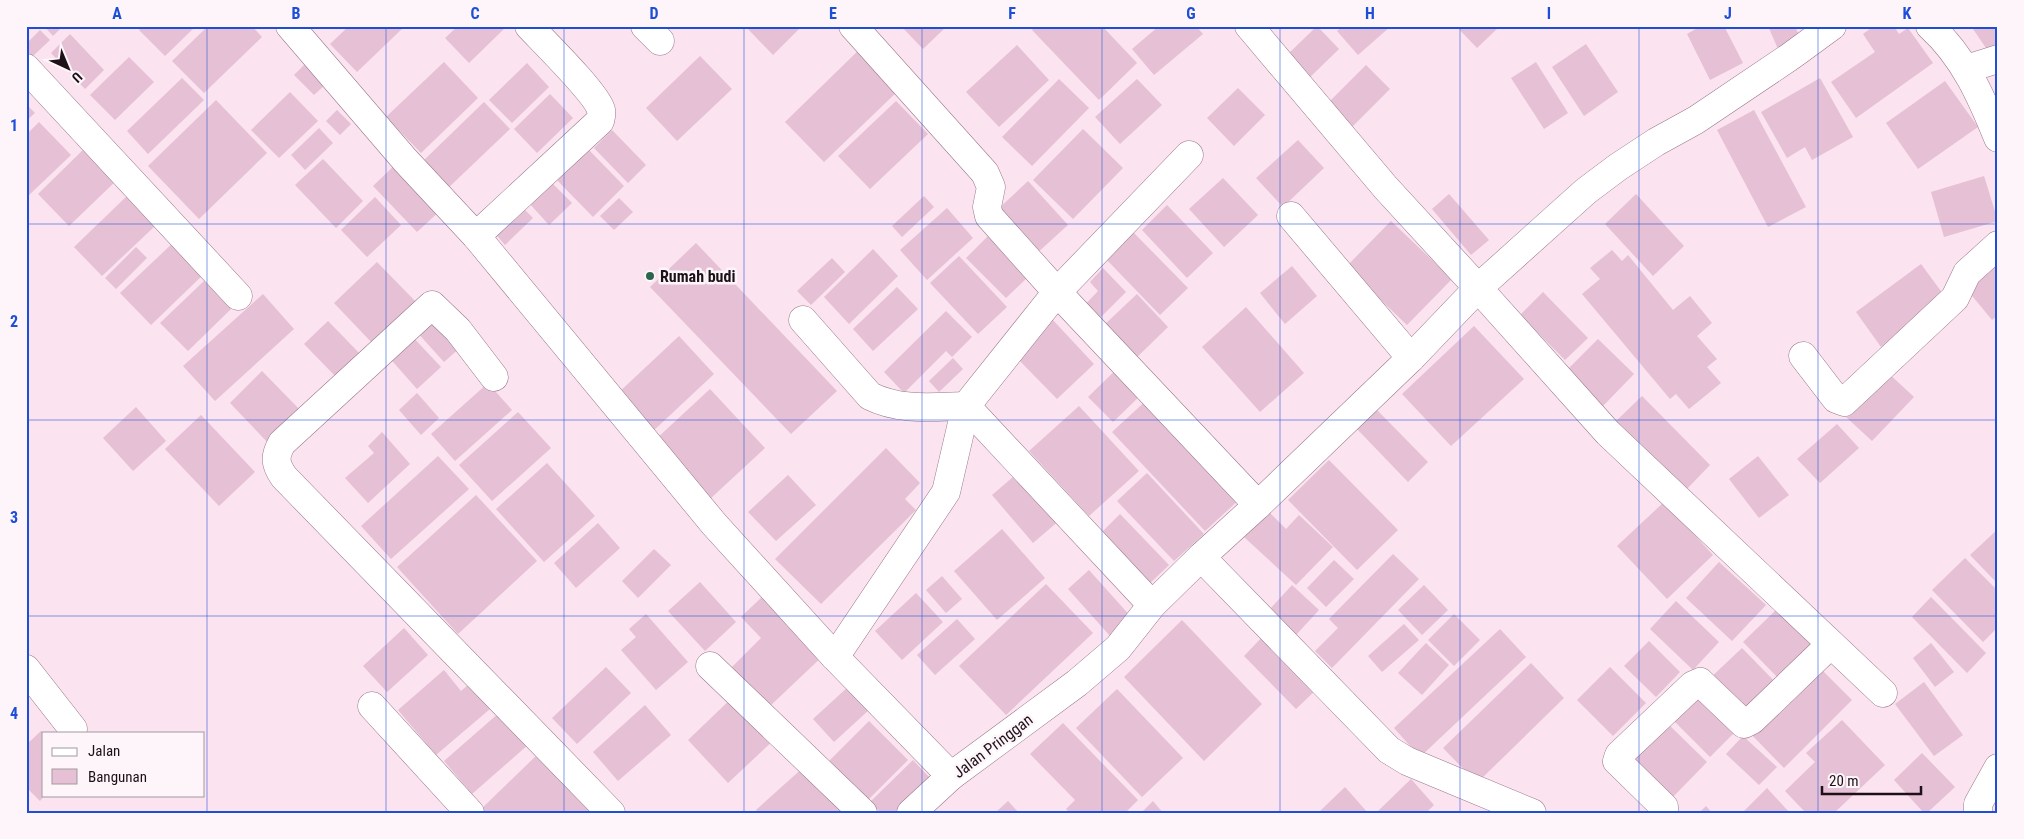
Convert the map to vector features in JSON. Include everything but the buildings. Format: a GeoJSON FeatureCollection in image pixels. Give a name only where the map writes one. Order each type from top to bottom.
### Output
{"type":"FeatureCollection","features":[{"type":"Feature","properties":{"kind":"street"},"geometry":{"type":"LineString","coordinates":[[290,26],[405,160],[476,236],[714,524],[835,657],[951,776]]}},
{"type":"Feature","properties":{"kind":"street"},"geometry":{"type":"LineString","coordinates":[[476,236],[600,121],[602,116],[601,108],[588,90],[529,26]]}},
{"type":"Feature","properties":{"kind":"street"},"geometry":{"type":"LineString","coordinates":[[853,26],[985,173],[991,187],[987,207],[989,216],[1057,292],[1258,505]]}},
{"type":"Feature","properties":{"kind":"street"},"geometry":{"type":"LineString","coordinates":[[1249,26],[1386,188],[1608,433],[1883,693]]}},
{"type":"Feature","properties":{"kind":"street","name":"Jalan Pringgan"},"geometry":{"type":"LineString","coordinates":[[911,813],[951,776],[1077,683],[1118,648],[1152,605],[1201,557],[1411,358],[1478,288],[1586,191],[1618,167],[1704,114],[1792,56],[1832,26]]}},
{"type":"Feature","properties":{"kind":"street"},"geometry":{"type":"LineString","coordinates":[[1930,26],[1966,69],[1979,91],[1998,138]]}},
{"type":"Feature","properties":{"kind":"street"},"geometry":{"type":"LineString","coordinates":[[1966,69],[1998,60]]}},
{"type":"Feature","properties":{"kind":"street"},"geometry":{"type":"LineString","coordinates":[[26,68],[238,296]]}},
{"type":"Feature","properties":{"kind":"street"},"geometry":{"type":"LineString","coordinates":[[835,657],[946,492],[966,406],[1057,292],[1189,155]]}},
{"type":"Feature","properties":{"kind":"street"},"geometry":{"type":"LineString","coordinates":[[1292,216],[1411,358]]}},
{"type":"Feature","properties":{"kind":"street"},"geometry":{"type":"LineString","coordinates":[[1803,356],[1839,402],[1848,399],[1955,298],[1967,273],[1998,245]]}},
{"type":"Feature","properties":{"kind":"street"},"geometry":{"type":"LineString","coordinates":[[494,377],[458,330],[432,305],[282,444],[277,452],[276,461],[284,477],[611,813]]}},
{"type":"Feature","properties":{"kind":"street"},"geometry":{"type":"LineString","coordinates":[[803,320],[870,396],[905,408],[966,406],[1152,605]]}},
{"type":"Feature","properties":{"kind":"street"},"geometry":{"type":"LineString","coordinates":[[1201,557],[1388,750],[1414,764],[1532,813]]}},
{"type":"Feature","properties":{"kind":"street"},"geometry":{"type":"LineString","coordinates":[[1664,813],[1664,807],[1617,761],[1619,755],[1693,685],[1700,682],[1744,724],[1752,720],[1831,644]]}},
{"type":"Feature","properties":{"kind":"street"},"geometry":{"type":"LineString","coordinates":[[710,666],[864,813]]}},
{"type":"Feature","properties":{"kind":"street"},"geometry":{"type":"LineString","coordinates":[[26,668],[73,729]]}},
{"type":"Feature","properties":{"kind":"street"},"geometry":{"type":"LineString","coordinates":[[372,706],[470,813]]}},
{"type":"Feature","properties":{"kind":"street"},"geometry":{"type":"LineString","coordinates":[[1978,813],[1978,804],[1998,768]]}},
{"type":"Feature","properties":{"kind":"place","name":"Rumah budi"},"geometry":{"type":"Point","coordinates":[650,276]}}]}
